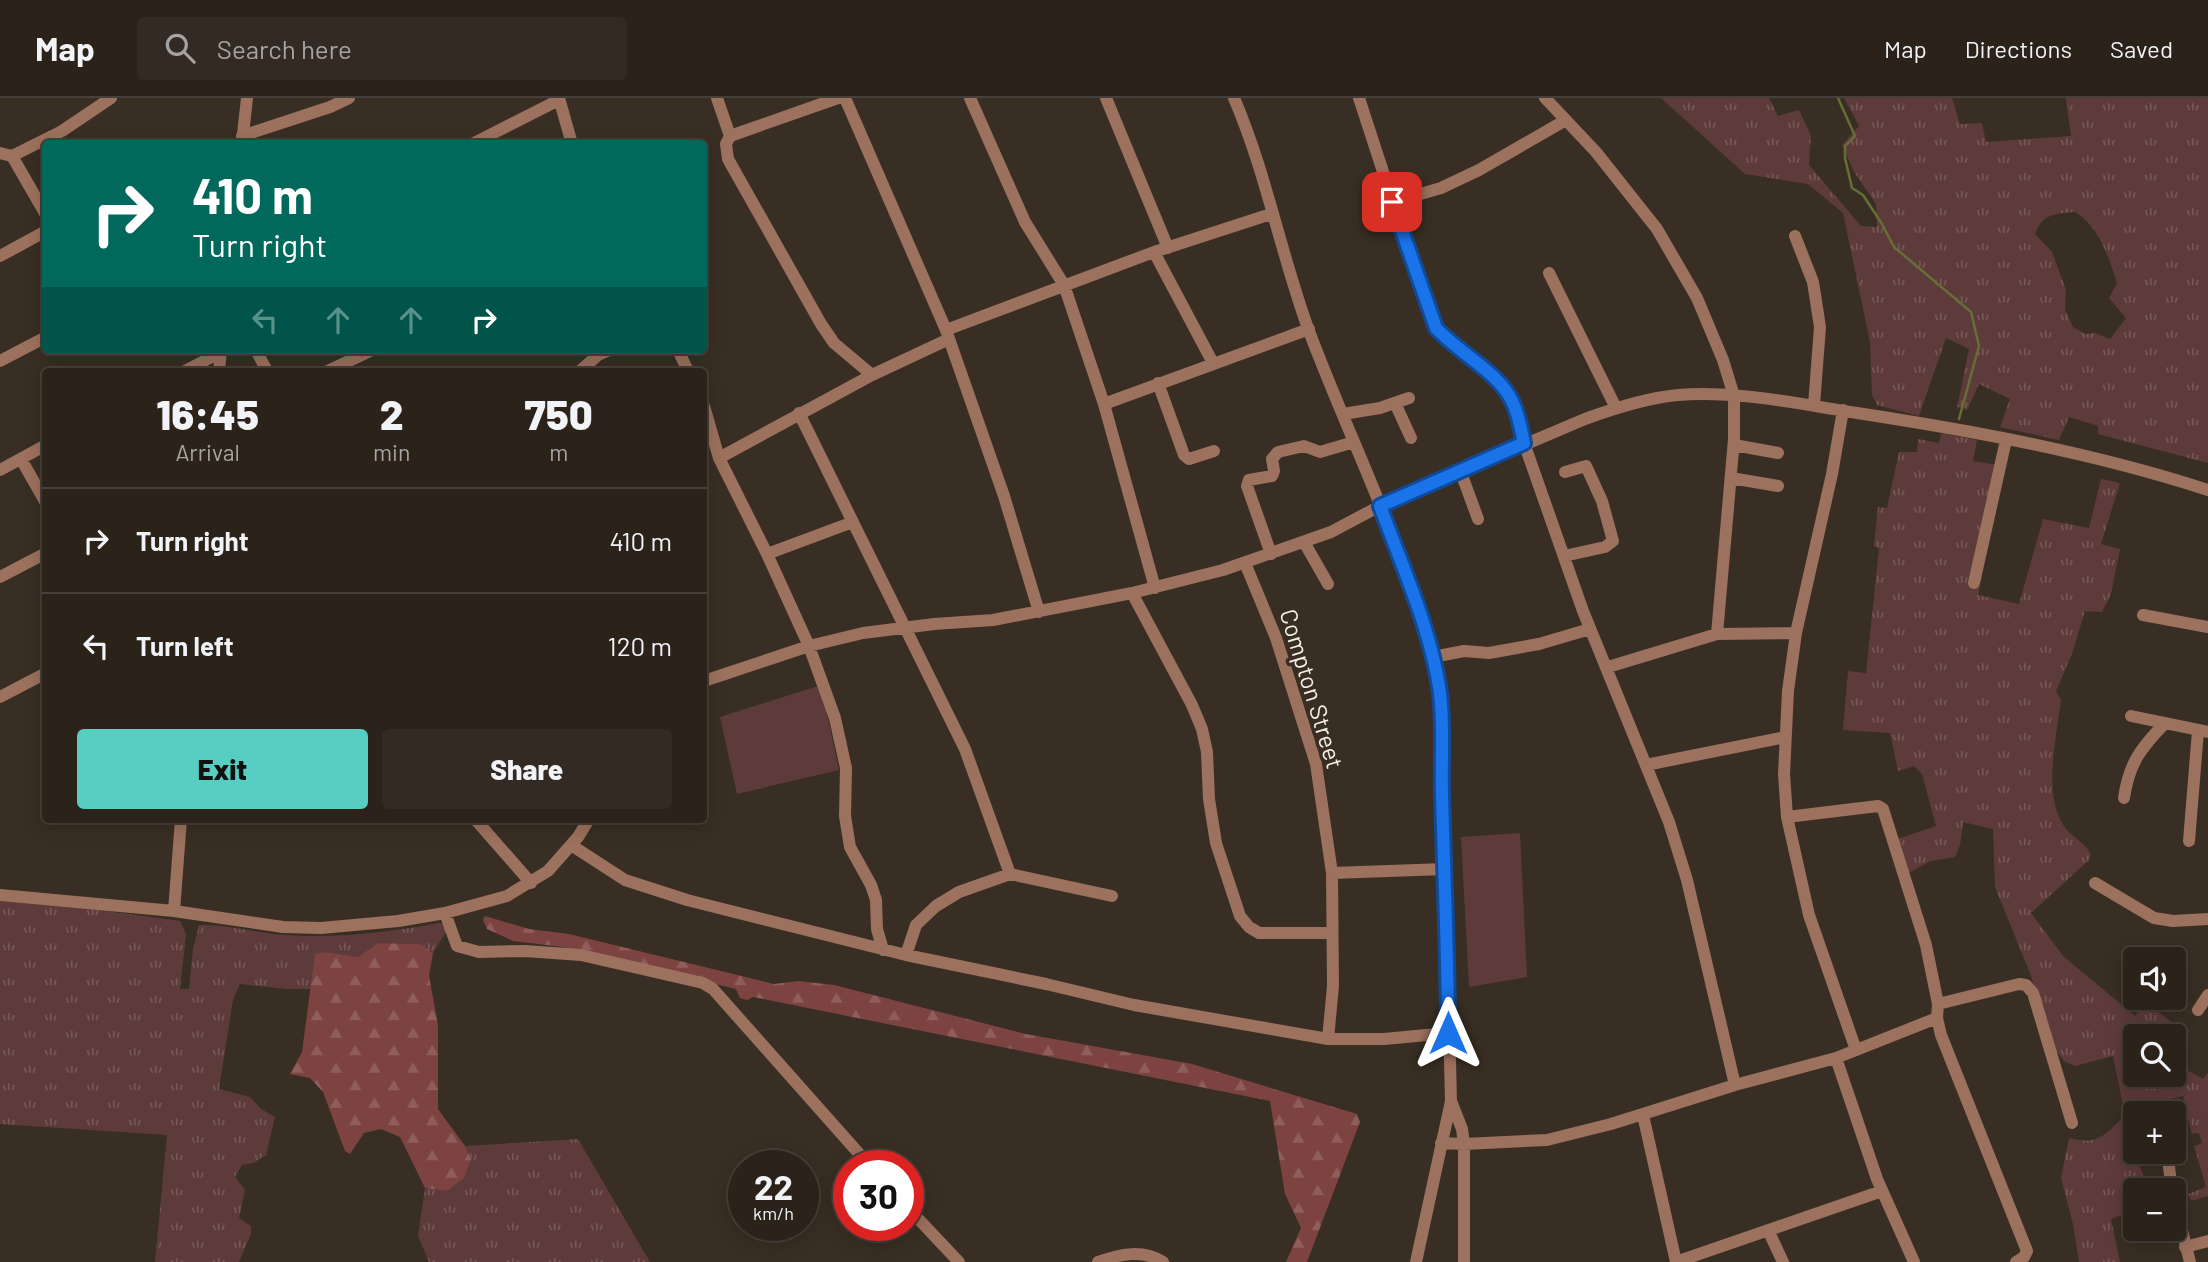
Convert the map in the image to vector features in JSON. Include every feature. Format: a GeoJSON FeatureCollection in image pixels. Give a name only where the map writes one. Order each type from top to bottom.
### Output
{"type":"FeatureCollection","features":[{"type":"Feature","properties":{"kind":"street"},"geometry":{"type":"LineString","coordinates":[[42,209],[6,155],[62,131],[111,98]]}},
{"type":"Feature","properties":{"kind":"street"},"geometry":{"type":"LineString","coordinates":[[247,98],[242,140],[349,98]]}},
{"type":"Feature","properties":{"kind":"street"},"geometry":{"type":"LineString","coordinates":[[718,98],[730,136]]}},
{"type":"Feature","properties":{"kind":"street"},"geometry":{"type":"LineString","coordinates":[[838,98],[730,136],[726,144],[728,159],[821,324],[834,343],[872,375]]}},
{"type":"Feature","properties":{"kind":"street"},"geometry":{"type":"LineString","coordinates":[[845,98],[948,334],[1004,496],[1039,612]]}},
{"type":"Feature","properties":{"kind":"street"},"geometry":{"type":"LineString","coordinates":[[1106,98],[1168,248]]}},
{"type":"Feature","properties":{"kind":"street"},"geometry":{"type":"LineString","coordinates":[[1234,98],[1309,329],[1380,506],[1433,657],[1440,695],[1451,1101],[1416,1262]]}},
{"type":"Feature","properties":{"kind":"street"},"geometry":{"type":"LineString","coordinates":[[1359,98],[1436,328],[1448,342],[1506,391],[1516,409],[1524,443],[1590,629],[1608,667],[1669,822],[1687,880],[1735,1085]]}},
{"type":"Feature","properties":{"kind":"street"},"geometry":{"type":"LineString","coordinates":[[1545,98],[1631,194],[1664,241],[1706,318],[1723,360],[1734,396],[1734,445],[1717,634]]}},
{"type":"Feature","properties":{"kind":"street"},"geometry":{"type":"LineString","coordinates":[[480,140],[559,99],[571,140]]}},
{"type":"Feature","properties":{"kind":"street"},"geometry":{"type":"LineString","coordinates":[[974,100],[1025,222],[1064,285],[1104,404],[1155,588]]}},
{"type":"Feature","properties":{"kind":"street"},"geometry":{"type":"LineString","coordinates":[[1392,202],[1441,188],[1566,120]]}},
{"type":"Feature","properties":{"kind":"street"},"geometry":{"type":"LineString","coordinates":[[719,458],[948,334],[1064,285],[1271,214]]}},
{"type":"Feature","properties":{"kind":"street"},"geometry":{"type":"LineString","coordinates":[[0,256],[42,233]]}},
{"type":"Feature","properties":{"kind":"street"},"geometry":{"type":"LineString","coordinates":[[1795,236],[1812,282],[1818,316],[1814,405]]}},
{"type":"Feature","properties":{"kind":"street"},"geometry":{"type":"LineString","coordinates":[[1154,252],[1213,363]]}},
{"type":"Feature","properties":{"kind":"street"},"geometry":{"type":"LineString","coordinates":[[1549,273],[1616,408]]}},
{"type":"Feature","properties":{"kind":"street"},"geometry":{"type":"LineString","coordinates":[[1104,404],[1309,329]]}},
{"type":"Feature","properties":{"kind":"street"},"geometry":{"type":"LineString","coordinates":[[0,361],[42,339]]}},
{"type":"Feature","properties":{"kind":"street"},"geometry":{"type":"LineString","coordinates":[[190,368],[216,354]]}},
{"type":"Feature","properties":{"kind":"street"},"geometry":{"type":"LineString","coordinates":[[334,368],[364,354]]}},
{"type":"Feature","properties":{"kind":"street"},"geometry":{"type":"LineString","coordinates":[[583,368],[600,354]]}},
{"type":"Feature","properties":{"kind":"street"},"geometry":{"type":"LineString","coordinates":[[1158,383],[1185,455],[1189,459],[1214,451]]}},
{"type":"Feature","properties":{"kind":"street"},"geometry":{"type":"LineString","coordinates":[[707,676],[808,646],[903,627],[993,620],[1039,612],[1155,588],[1245,563],[1331,532],[1380,506],[1524,443],[1616,408],[1676,395],[1734,396],[1843,410],[2124,464],[2208,490]]}},
{"type":"Feature","properties":{"kind":"street"},"geometry":{"type":"LineString","coordinates":[[1343,414],[1409,398]]}},
{"type":"Feature","properties":{"kind":"street"},"geometry":{"type":"LineString","coordinates":[[1395,403],[1411,438]]}},
{"type":"Feature","properties":{"kind":"street"},"geometry":{"type":"LineString","coordinates":[[1843,410],[1832,474],[1796,633],[1788,691],[1784,774],[1787,817],[1809,915],[1856,1050]]}},
{"type":"Feature","properties":{"kind":"street"},"geometry":{"type":"LineString","coordinates":[[800,413],[965,749],[1010,874]]}},
{"type":"Feature","properties":{"kind":"street"},"geometry":{"type":"LineString","coordinates":[[707,418],[719,458],[767,554],[808,646],[835,719],[846,768],[845,816],[850,847],[871,885],[876,900],[877,929],[883,950]]}},
{"type":"Feature","properties":{"kind":"street"},"geometry":{"type":"LineString","coordinates":[[1974,583],[2006,440]]}},
{"type":"Feature","properties":{"kind":"street"},"geometry":{"type":"LineString","coordinates":[[1271,554],[1247,486],[1249,480],[1272,475],[1272,458],[1278,452],[1304,446],[1320,452],[1354,442]]}},
{"type":"Feature","properties":{"kind":"street"},"geometry":{"type":"LineString","coordinates":[[1734,445],[1778,453]]}},
{"type":"Feature","properties":{"kind":"street"},"geometry":{"type":"LineString","coordinates":[[0,470],[42,447]]}},
{"type":"Feature","properties":{"kind":"street"},"geometry":{"type":"LineString","coordinates":[[21,459],[42,496]]}},
{"type":"Feature","properties":{"kind":"street"},"geometry":{"type":"LineString","coordinates":[[1564,556],[1605,547],[1614,541],[1602,501],[1586,466],[1565,472]]}},
{"type":"Feature","properties":{"kind":"street"},"geometry":{"type":"LineString","coordinates":[[1460,470],[1478,519]]}},
{"type":"Feature","properties":{"kind":"street"},"geometry":{"type":"LineString","coordinates":[[1731,478],[1778,486]]}},
{"type":"Feature","properties":{"kind":"street"},"geometry":{"type":"LineString","coordinates":[[767,554],[853,522]]}},
{"type":"Feature","properties":{"kind":"street"},"geometry":{"type":"LineString","coordinates":[[1304,542],[1328,584]]}},
{"type":"Feature","properties":{"kind":"street"},"geometry":{"type":"LineString","coordinates":[[0,577],[42,555]]}},
{"type":"Feature","properties":{"kind":"street","name":"Compton Street"},"geometry":{"type":"LineString","coordinates":[[1245,563],[1276,638],[1316,764],[1332,873],[1333,986],[1328,1039]]}},
{"type":"Feature","properties":{"kind":"street"},"geometry":{"type":"LineString","coordinates":[[1132,593],[1202,729],[1208,752],[1209,799],[1216,843],[1240,916],[1249,927],[1259,933],[1332,933]]}},
{"type":"Feature","properties":{"kind":"street"},"geometry":{"type":"LineString","coordinates":[[2143,615],[2208,627]]}},
{"type":"Feature","properties":{"kind":"street"},"geometry":{"type":"LineString","coordinates":[[1433,657],[1464,652],[1489,653],[1539,645],[1590,629]]}},
{"type":"Feature","properties":{"kind":"street"},"geometry":{"type":"LineString","coordinates":[[1608,667],[1717,634],[1796,633]]}},
{"type":"Feature","properties":{"kind":"street"},"geometry":{"type":"LineString","coordinates":[[0,697],[42,675]]}},
{"type":"Feature","properties":{"kind":"street"},"geometry":{"type":"LineString","coordinates":[[2131,716],[2203,732],[2189,841]]}},
{"type":"Feature","properties":{"kind":"street"},"geometry":{"type":"LineString","coordinates":[[2124,798],[2133,761],[2144,744],[2165,723]]}},
{"type":"Feature","properties":{"kind":"street"},"geometry":{"type":"LineString","coordinates":[[1646,765],[1785,737]]}},
{"type":"Feature","properties":{"kind":"street"},"geometry":{"type":"LineString","coordinates":[[1787,817],[1878,806],[1884,809],[1926,945],[1938,1004],[1937,1018],[1941,1035],[2027,1251],[2024,1257],[2016,1262]]}},
{"type":"Feature","properties":{"kind":"street"},"geometry":{"type":"LineString","coordinates":[[174,911],[181,823]]}},
{"type":"Feature","properties":{"kind":"street"},"geometry":{"type":"LineString","coordinates":[[478,823],[531,883]]}},
{"type":"Feature","properties":{"kind":"street"},"geometry":{"type":"LineString","coordinates":[[0,895],[174,911],[283,927],[321,928],[398,921],[445,913],[507,896],[548,871],[586,823]]}},
{"type":"Feature","properties":{"kind":"street"},"geometry":{"type":"LineString","coordinates":[[571,845],[625,880],[648,888],[883,950],[1134,1005],[1328,1039],[1384,1039],[1448,1033]]}},
{"type":"Feature","properties":{"kind":"street"},"geometry":{"type":"LineString","coordinates":[[1332,873],[1445,869]]}},
{"type":"Feature","properties":{"kind":"street"},"geometry":{"type":"LineString","coordinates":[[906,955],[916,925],[936,906],[959,892],[1010,874],[1112,895]]}},
{"type":"Feature","properties":{"kind":"street"},"geometry":{"type":"LineString","coordinates":[[2095,883],[2154,918],[2174,921],[2208,919]]}},
{"type":"Feature","properties":{"kind":"street"},"geometry":{"type":"LineString","coordinates":[[445,913],[457,946],[469,950],[581,955],[703,983],[713,989],[856,1150]]}},
{"type":"Feature","properties":{"kind":"street"},"geometry":{"type":"LineString","coordinates":[[1938,1004],[2020,984],[2026,985],[2033,993],[2072,1123]]}},
{"type":"Feature","properties":{"kind":"street"},"geometry":{"type":"LineString","coordinates":[[2198,1010],[2208,995]]}},
{"type":"Feature","properties":{"kind":"street"},"geometry":{"type":"LineString","coordinates":[[1441,1143],[1547,1140],[1643,1115],[1735,1085],[1836,1058],[1937,1018]]}},
{"type":"Feature","properties":{"kind":"street"},"geometry":{"type":"LineString","coordinates":[[1836,1058],[1882,1191],[1914,1262]]}},
{"type":"Feature","properties":{"kind":"street"},"geometry":{"type":"LineString","coordinates":[[1451,1101],[1462,1129],[1464,1144],[1464,1262]]}},
{"type":"Feature","properties":{"kind":"street"},"geometry":{"type":"LineString","coordinates":[[1643,1115],[1676,1262],[1882,1191]]}},
{"type":"Feature","properties":{"kind":"street"},"geometry":{"type":"LineString","coordinates":[[924,1225],[958,1262]]}},
{"type":"Feature","properties":{"kind":"street"},"geometry":{"type":"LineString","coordinates":[[1768,1230],[1783,1262]]}},
{"type":"Feature","properties":{"kind":"street"},"geometry":{"type":"LineString","coordinates":[[2184,1241],[2190,1262]]}},
{"type":"Feature","properties":{"kind":"street"},"geometry":{"type":"LineString","coordinates":[[2185,1247],[2208,1241]]}},
{"type":"Feature","properties":{"kind":"street"},"geometry":{"type":"LineString","coordinates":[[1098,1262],[1116,1256],[1138,1254],[1151,1254],[1163,1262]]}},
{"type":"Feature","properties":{"kind":"green space"},"geometry":{"type":"Polygon","coordinates":[[[1661,98],[1769,98],[1778,116],[1799,110],[1811,136],[1809,165],[1861,226],[1877,227],[1876,204],[1854,172],[1842,145],[1859,126],[1844,98],[1952,98],[1960,124],[1982,123],[1986,142],[2071,136],[2066,98],[2208,98],[2208,463],[2098,434],[2098,426],[2069,417],[2059,440],[2000,427],[2010,399],[1979,384],[1967,410],[1957,407],[1969,349],[1946,338],[1919,416],[1877,405],[1872,395],[1870,342],[1843,213],[1808,184],[1745,174],[1661,98]],[[2075,212],[2050,216],[2042,222],[2035,234],[2052,252],[2066,290],[2065,310],[2073,327],[2085,334],[2095,333],[2110,339],[2126,318],[2109,298],[2117,283],[2102,243],[2091,225],[2075,212]]]}},
{"type":"Feature","properties":{"kind":"green space"},"geometry":{"type":"Polygon","coordinates":[[[1941,433],[1977,440],[1973,461],[1998,465],[1971,583],[1980,586],[1978,595],[2019,604],[2043,519],[2089,528],[2101,479],[2120,483],[2101,544],[2120,549],[2111,594],[2102,612],[2085,611],[2072,654],[2056,691],[2061,700],[2052,779],[2056,810],[2068,832],[2091,854],[2089,860],[2031,913],[2063,956],[2123,1006],[2123,1010],[2128,1010],[2135,1016],[2140,1010],[2155,1010],[2174,1024],[2123,1024],[2123,1087],[2186,1087],[2186,1070],[2203,1079],[2208,1073],[2208,1196],[2191,1201],[2188,1194],[2206,1187],[2194,1146],[2202,1143],[2199,1133],[2192,1134],[2183,1096],[2164,1101],[2123,1101],[2123,1105],[2113,1056],[2075,1066],[2064,1061],[2054,1048],[2030,973],[1995,887],[1993,829],[1963,822],[1960,845],[1955,857],[1931,861],[1908,873],[1895,840],[1936,826],[1922,774],[1914,766],[1898,771],[1890,733],[1843,730],[1848,671],[1866,673],[1879,548],[1874,546],[1878,507],[1887,508],[1899,452],[1917,452],[1918,439],[1939,443],[1941,433]]]}},
{"type":"Feature","properties":{"kind":"green space"},"geometry":{"type":"Polygon","coordinates":[[[821,685],[839,770],[737,794],[720,717],[821,685]]]}},
{"type":"Feature","properties":{"kind":"green space"},"geometry":{"type":"Polygon","coordinates":[[[1520,833],[1527,977],[1469,987],[1461,837],[1520,833]]]}},
{"type":"Feature","properties":{"kind":"green space"},"geometry":{"type":"Polygon","coordinates":[[[0,900],[54,904],[180,921],[186,934],[180,989],[189,989],[193,949],[199,925],[296,936],[382,932],[446,922],[448,929],[433,953],[420,944],[378,943],[358,957],[325,952],[316,954],[311,989],[240,984],[233,1000],[219,1089],[250,1097],[261,1109],[275,1117],[266,1155],[253,1163],[242,1165],[235,1177],[245,1190],[239,1218],[251,1226],[251,1234],[239,1262],[155,1262],[167,1135],[0,1124],[0,900]]]}},
{"type":"Feature","properties":{"kind":"green space"},"geometry":{"type":"Polygon","coordinates":[[[485,916],[529,929],[569,934],[774,984],[798,981],[834,985],[1026,1034],[1192,1064],[1357,1114],[1360,1122],[1307,1262],[1286,1262],[1301,1228],[1285,1194],[1270,1101],[753,997],[747,1000],[740,998],[736,989],[563,947],[513,941],[487,929],[483,920],[485,916]]]}},
{"type":"Feature","properties":{"kind":"green space"},"geometry":{"type":"Polygon","coordinates":[[[378,943],[420,944],[433,953],[429,976],[438,1025],[438,1109],[465,1146],[471,1159],[464,1178],[447,1191],[425,1188],[400,1137],[381,1129],[364,1133],[350,1154],[345,1151],[323,1092],[310,1078],[290,1074],[302,1052],[315,954],[325,952],[358,957],[378,943]]]}},
{"type":"Feature","properties":{"kind":"green space"},"geometry":{"type":"Polygon","coordinates":[[[2123,1117],[2123,1164],[2139,1164],[2145,1178],[2123,1178],[2123,1215],[2111,1219],[2120,1262],[2079,1262],[2061,1178],[2069,1138],[2088,1140],[2107,1133],[2123,1117]]]}},
{"type":"Feature","properties":{"kind":"green space"},"geometry":{"type":"Polygon","coordinates":[[[578,1139],[650,1262],[429,1262],[418,1236],[425,1188],[447,1191],[471,1159],[465,1146],[578,1139]]]}},
{"type":"Feature","properties":{"kind":"waterway"},"geometry":{"type":"LineString","coordinates":[[1838,98],[1855,136],[1845,146],[1852,188],[1863,195],[1894,247],[1971,312],[1979,346],[1959,419]]}},
{"type":"Feature","properties":{"kind":"route"},"geometry":{"type":"LineString","coordinates":[[1392,202],[1436,328],[1448,342],[1506,391],[1516,409],[1524,443],[1380,506],[1421,617],[1433,657],[1440,695],[1449,960],[1448,1033]]}}]}
